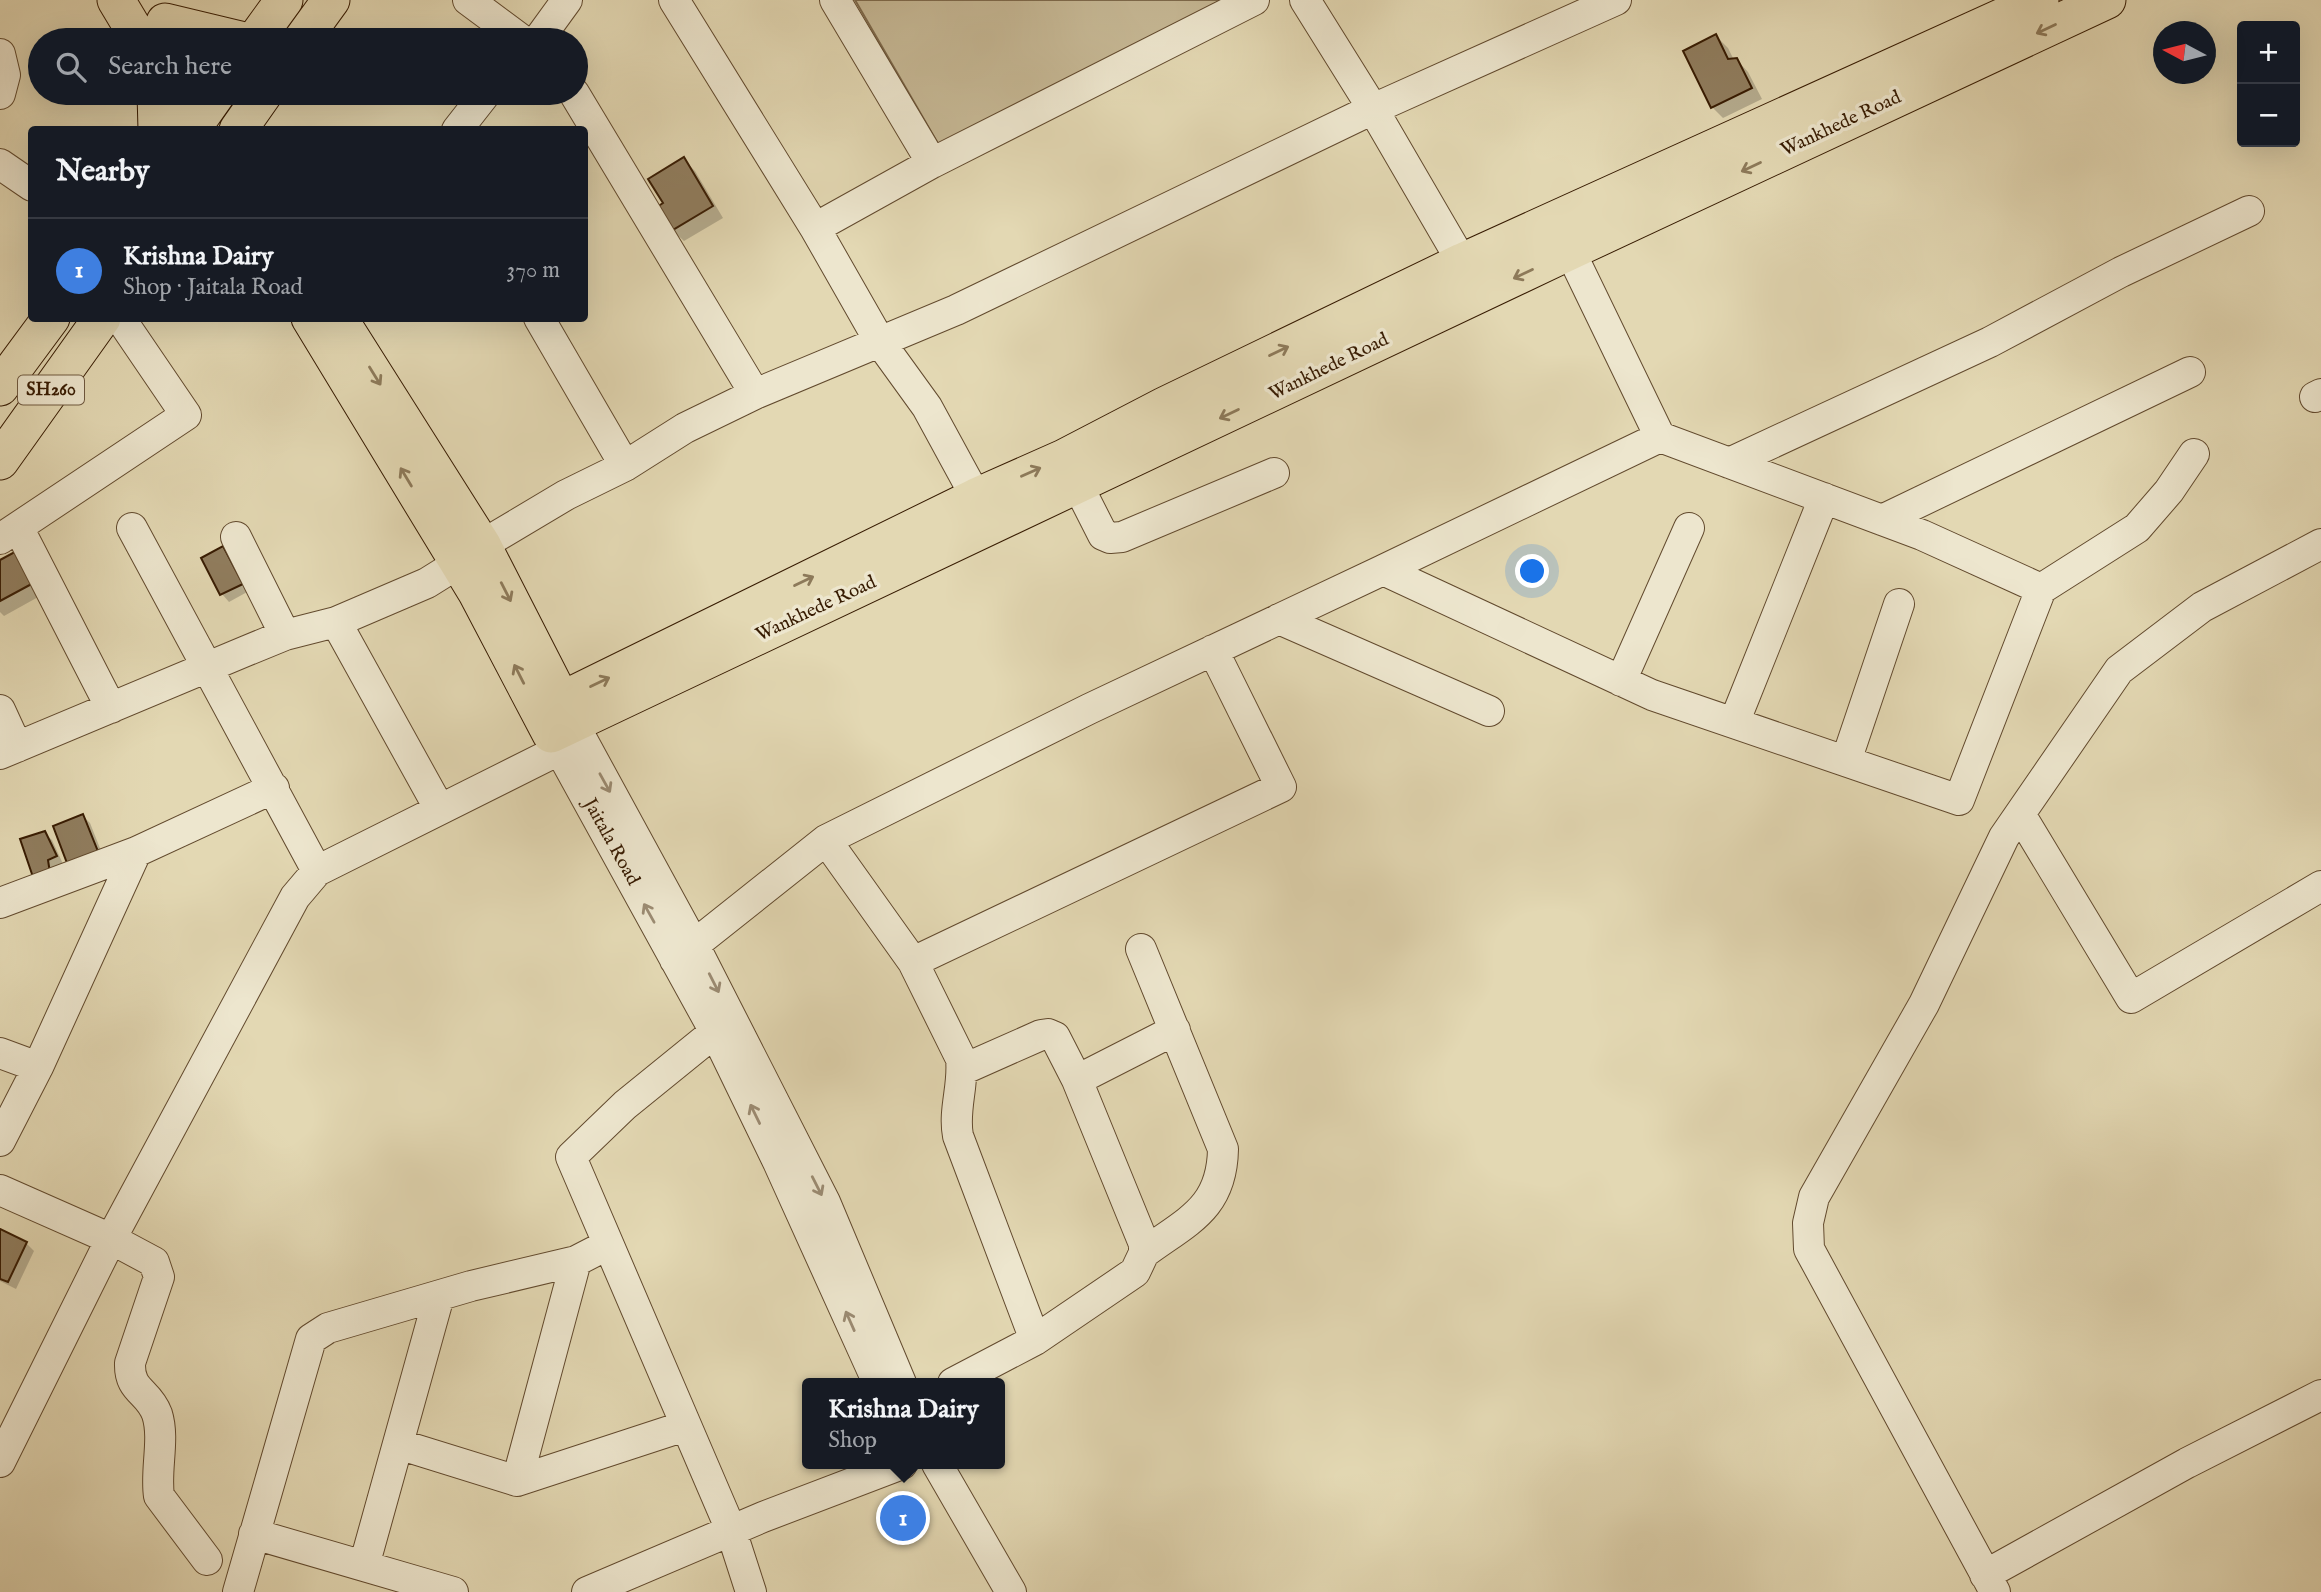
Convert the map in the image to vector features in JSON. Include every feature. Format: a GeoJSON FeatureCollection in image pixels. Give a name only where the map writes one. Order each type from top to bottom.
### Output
{"type":"FeatureCollection","features":[{"type":"Feature","properties":{"kind":"main road"},"geometry":{"type":"LineString","coordinates":[[116,0],[158,26]]}},
{"type":"Feature","properties":{"kind":"main road"},"geometry":{"type":"LineString","coordinates":[[264,28],[284,0]]}},
{"type":"Feature","properties":{"kind":"main road"},"geometry":{"type":"LineString","coordinates":[[311,28],[331,0]]}},
{"type":"Feature","properties":{"kind":"main road","name":"Wankhede Road"},"geometry":{"type":"LineString","coordinates":[[561,726],[976,497],[1071,472],[1164,406],[1462,261],[2040,0]]}},
{"type":"Feature","properties":{"kind":"main road","name":"Wankhede Road"},"geometry":{"type":"LineString","coordinates":[[561,726],[1071,472],[1570,251],[2107,0]]}},
{"type":"Feature","properties":{"kind":"main road"},"geometry":{"type":"LineString","coordinates":[[156,105],[157,126]]}},
{"type":"Feature","properties":{"kind":"main road"},"geometry":{"type":"LineString","coordinates":[[191,105],[206,115]]}},
{"type":"Feature","properties":{"kind":"main road"},"geometry":{"type":"LineString","coordinates":[[241,126],[256,105]]}},
{"type":"Feature","properties":{"kind":"main road"},"geometry":{"type":"LineString","coordinates":[[273,126],[276,105]]}},
{"type":"Feature","properties":{"kind":"main road","name":"SH260"},"geometry":{"type":"LineString","coordinates":[[0,387],[48,322]]}},
{"type":"Feature","properties":{"kind":"main road","name":"SH260"},"geometry":{"type":"LineString","coordinates":[[0,461],[99,322]]}},
{"type":"Feature","properties":{"kind":"main road","name":"Jaitala Road"},"geometry":{"type":"LineString","coordinates":[[313,322],[470,554]]}},
{"type":"Feature","properties":{"kind":"main road","name":"Jaitala Road"},"geometry":{"type":"LineString","coordinates":[[341,322],[470,554],[477,593],[561,726]]}},
{"type":"Feature","properties":{"kind":"street"},"geometry":{"type":"LineString","coordinates":[[96,0],[114,28]]}},
{"type":"Feature","properties":{"kind":"street"},"geometry":{"type":"LineString","coordinates":[[468,0],[516,28]]}},
{"type":"Feature","properties":{"kind":"street"},"geometry":{"type":"LineString","coordinates":[[545,28],[567,0]]}},
{"type":"Feature","properties":{"kind":"street"},"geometry":{"type":"LineString","coordinates":[[674,0],[815,228],[880,342],[926,407],[976,497]]}},
{"type":"Feature","properties":{"kind":"street"},"geometry":{"type":"LineString","coordinates":[[835,0],[932,163]]}},
{"type":"Feature","properties":{"kind":"street"},"geometry":{"type":"LineString","coordinates":[[815,228],[932,163],[1254,0]]}},
{"type":"Feature","properties":{"kind":"street"},"geometry":{"type":"LineString","coordinates":[[1305,0],[1462,261]]}},
{"type":"Feature","properties":{"kind":"street"},"geometry":{"type":"LineString","coordinates":[[0,710],[9,750],[285,635],[336,622],[427,583],[566,495],[625,466],[685,428],[755,394],[880,342],[1059,261],[1373,109],[1616,0]]}},
{"type":"Feature","properties":{"kind":"street"},"geometry":{"type":"LineString","coordinates":[[0,54],[5,75],[0,94]]}},
{"type":"Feature","properties":{"kind":"street"},"geometry":{"type":"LineString","coordinates":[[460,126],[477,105]]}},
{"type":"Feature","properties":{"kind":"street"},"geometry":{"type":"LineString","coordinates":[[582,105],[755,394]]}},
{"type":"Feature","properties":{"kind":"street"},"geometry":{"type":"LineString","coordinates":[[0,164],[28,183]]}},
{"type":"Feature","properties":{"kind":"street"},"geometry":{"type":"LineString","coordinates":[[1729,463],[1990,342],[2121,272],[2249,211]]}},
{"type":"Feature","properties":{"kind":"street"},"geometry":{"type":"LineString","coordinates":[[1570,251],[1660,437],[1922,535],[2041,589]]}},
{"type":"Feature","properties":{"kind":"street"},"geometry":{"type":"LineString","coordinates":[[111,708],[9,533],[186,415],[123,322]]}},
{"type":"Feature","properties":{"kind":"street"},"geometry":{"type":"LineString","coordinates":[[541,322],[625,466]]}},
{"type":"Feature","properties":{"kind":"street"},"geometry":{"type":"LineString","coordinates":[[1882,520],[2190,372]]}},
{"type":"Feature","properties":{"kind":"street"},"geometry":{"type":"LineString","coordinates":[[685,952],[825,840],[1089,709],[1660,437]]}},
{"type":"Feature","properties":{"kind":"street"},"geometry":{"type":"LineString","coordinates":[[1382,570],[1652,695],[1959,800],[2041,589],[2137,528],[2169,491],[2194,454]]}},
{"type":"Feature","properties":{"kind":"street"},"geometry":{"type":"LineString","coordinates":[[1071,472],[1103,535],[1110,538],[1122,537],[1274,472]]}},
{"type":"Feature","properties":{"kind":"street"},"geometry":{"type":"LineString","coordinates":[[1734,723],[1824,498]]}},
{"type":"Feature","properties":{"kind":"street"},"geometry":{"type":"LineString","coordinates":[[132,528],[317,871]]}},
{"type":"Feature","properties":{"kind":"street"},"geometry":{"type":"LineString","coordinates":[[1621,681],[1689,528]]}},
{"type":"Feature","properties":{"kind":"street"},"geometry":{"type":"LineString","coordinates":[[236,537],[285,635]]}},
{"type":"Feature","properties":{"kind":"street"},"geometry":{"type":"LineString","coordinates":[[2321,544],[2202,607],[2119,670],[2004,837],[1924,1003],[1814,1197],[1808,1223],[1809,1250],[1990,1583],[2187,1464],[2321,1395]]}},
{"type":"Feature","properties":{"kind":"street"},"geometry":{"type":"LineString","coordinates":[[1846,761],[1899,604]]}},
{"type":"Feature","properties":{"kind":"street"},"geometry":{"type":"LineString","coordinates":[[1279,619],[1489,711]]}},
{"type":"Feature","properties":{"kind":"street"},"geometry":{"type":"LineString","coordinates":[[336,622],[439,808]]}},
{"type":"Feature","properties":{"kind":"street"},"geometry":{"type":"LineString","coordinates":[[913,962],[1281,787],[1213,650]]}},
{"type":"Feature","properties":{"kind":"street"},"geometry":{"type":"LineString","coordinates":[[0,1462],[111,1239],[295,897],[317,871],[439,808],[561,726]]}},
{"type":"Feature","properties":{"kind":"street","name":"Jaitala Road"},"geometry":{"type":"LineString","coordinates":[[561,726],[825,1202],[899,1378]]}},
{"type":"Feature","properties":{"kind":"street"},"geometry":{"type":"LineString","coordinates":[[0,903],[136,852],[274,788]]}},
{"type":"Feature","properties":{"kind":"street"},"geometry":{"type":"LineString","coordinates":[[2020,814],[2131,998],[2321,886]]}},
{"type":"Feature","properties":{"kind":"street"},"geometry":{"type":"LineString","coordinates":[[825,840],[913,962],[961,1059],[956,1115],[958,1136],[1035,1340]]}},
{"type":"Feature","properties":{"kind":"street"},"geometry":{"type":"LineString","coordinates":[[0,1141],[38,1068],[136,852]]}},
{"type":"Feature","properties":{"kind":"street"},"geometry":{"type":"LineString","coordinates":[[1140,949],[1223,1149],[1223,1162],[1216,1190],[1203,1210],[1144,1253]]}},
{"type":"Feature","properties":{"kind":"street","name":"Jaitala Road"},"geometry":{"type":"LineString","coordinates":[[685,952],[715,1032],[778,1162],[876,1378]]}},
{"type":"Feature","properties":{"kind":"street"},"geometry":{"type":"LineString","coordinates":[[1077,1080],[1175,1030]]}},
{"type":"Feature","properties":{"kind":"street"},"geometry":{"type":"LineString","coordinates":[[715,1032],[625,1105],[571,1157],[731,1531],[751,1592]]}},
{"type":"Feature","properties":{"kind":"street"},"geometry":{"type":"LineString","coordinates":[[962,1070],[1041,1035],[1055,1037],[1077,1080],[1144,1244],[1144,1253],[1135,1272],[1035,1340],[963,1378]]}},
{"type":"Feature","properties":{"kind":"street"},"geometry":{"type":"LineString","coordinates":[[0,1053],[38,1068]]}},
{"type":"Feature","properties":{"kind":"street"},"geometry":{"type":"LineString","coordinates":[[0,1191],[111,1239],[154,1262],[158,1269],[159,1277],[130,1363],[130,1375],[133,1384],[152,1404],[158,1416],[159,1496],[207,1560]]}},
{"type":"Feature","properties":{"kind":"street"},"geometry":{"type":"LineString","coordinates":[[238,1592],[311,1339],[328,1328],[576,1261],[607,1245]]}},
{"type":"Feature","properties":{"kind":"street"},"geometry":{"type":"LineString","coordinates":[[517,1481],[576,1261]]}},
{"type":"Feature","properties":{"kind":"street"},"geometry":{"type":"LineString","coordinates":[[364,1566],[439,1296]]}},
{"type":"Feature","properties":{"kind":"street"},"geometry":{"type":"LineString","coordinates":[[397,1444],[517,1481],[685,1426]]}},
{"type":"Feature","properties":{"kind":"street"},"geometry":{"type":"LineString","coordinates":[[587,1592],[731,1531],[889,1469]]}},
{"type":"Feature","properties":{"kind":"street"},"geometry":{"type":"LineString","coordinates":[[921,1469],[991,1592]]}},
{"type":"Feature","properties":{"kind":"street"},"geometry":{"type":"LineString","coordinates":[[940,1469],[1011,1592]]}},
{"type":"Feature","properties":{"kind":"street"},"geometry":{"type":"LineString","coordinates":[[254,1534],[453,1592]]}},
{"type":"Feature","properties":{"kind":"shaded area"},"geometry":{"type":"Polygon","coordinates":[[[855,0],[1247,0],[940,147],[855,0]]]}},
{"type":"Feature","properties":{"kind":"building"},"geometry":{"type":"Polygon","coordinates":[[[1716,34],[1728,59],[1737,58],[1752,88],[1711,108],[1683,51],[1716,34]]]}},
{"type":"Feature","properties":{"kind":"building"},"geometry":{"type":"Polygon","coordinates":[[[684,157],[713,206],[671,231],[657,207],[663,203],[648,179],[684,157]]]}},
{"type":"Feature","properties":{"kind":"building"},"geometry":{"type":"Polygon","coordinates":[[[223,546],[243,584],[220,595],[201,558],[223,546]]]}},
{"type":"Feature","properties":{"kind":"building"},"geometry":{"type":"Polygon","coordinates":[[[22,548],[39,580],[0,601],[0,560],[22,548]]]}},
{"type":"Feature","properties":{"kind":"building"},"geometry":{"type":"Polygon","coordinates":[[[83,814],[101,859],[70,871],[53,826],[83,814]]]}},
{"type":"Feature","properties":{"kind":"building"},"geometry":{"type":"Polygon","coordinates":[[[45,831],[57,856],[48,860],[50,873],[34,880],[20,839],[45,831]]]}},
{"type":"Feature","properties":{"kind":"building"},"geometry":{"type":"Polygon","coordinates":[[[0,1229],[27,1242],[8,1282],[0,1279],[0,1229]]]}},
{"type":"Feature","properties":{"kind":"place","name":"Krishna Dairy"},"geometry":{"type":"Point","coordinates":[903,1518]}}]}
